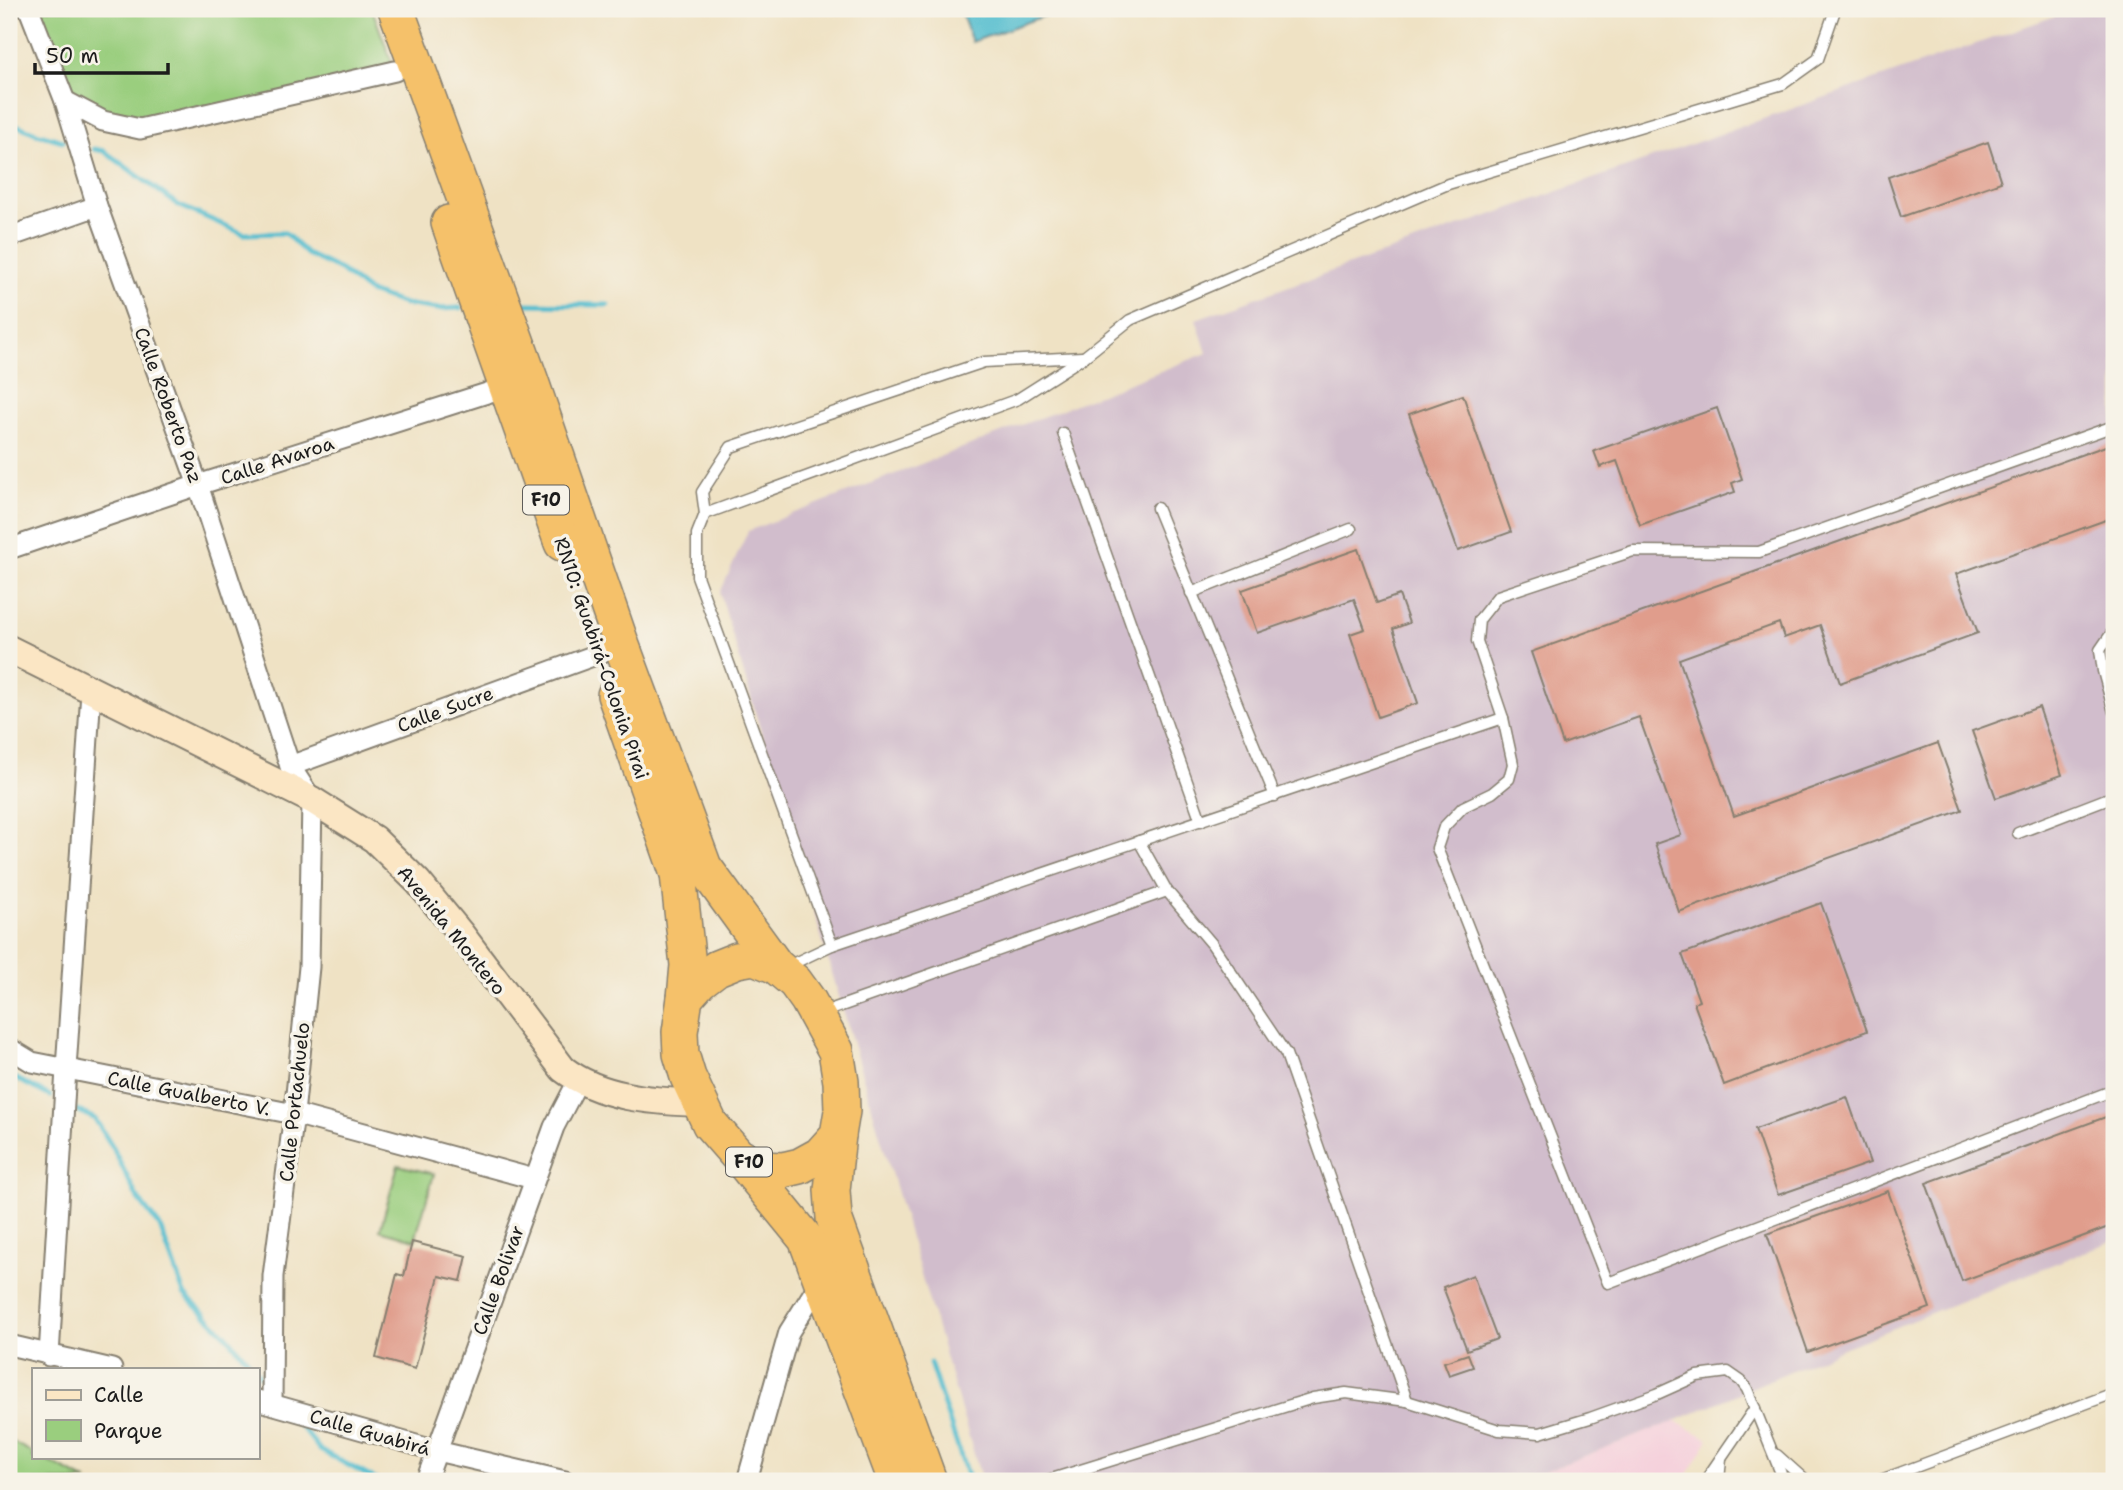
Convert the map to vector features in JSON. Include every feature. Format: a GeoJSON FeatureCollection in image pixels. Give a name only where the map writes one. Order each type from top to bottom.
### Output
{"type":"FeatureCollection","features":[{"type":"Feature","properties":{"kind":"highway","name":"RN10: Guabirá-Colonia Pirai"},"geometry":{"type":"LineString","coordinates":[[372,9],[678,874],[688,965],[685,998]]}},
{"type":"Feature","properties":{"kind":"highway","name":"RN10: Guabirá-Colonia Pirai"},"geometry":{"type":"LineString","coordinates":[[396,9],[530,379],[622,646],[704,867],[778,968]]}},
{"type":"Feature","properties":{"kind":"highway"},"geometry":{"type":"LineString","coordinates":[[685,998],[700,981],[717,968],[737,960],[754,957],[778,968]]}},
{"type":"Feature","properties":{"kind":"highway","name":"F10"},"geometry":{"type":"LineString","coordinates":[[778,968],[795,982],[818,1014],[836,1051],[842,1111],[832,1190],[834,1218],[929,1481]]}},
{"type":"Feature","properties":{"kind":"highway","name":"F10"},"geometry":{"type":"LineString","coordinates":[[685,998],[680,1032],[681,1054],[698,1103],[710,1124],[806,1239],[896,1481]]}},
{"type":"Feature","properties":{"kind":"highway","name":"F10"},"geometry":{"type":"LineString","coordinates":[[738,1156],[762,1169],[783,1170],[800,1166],[820,1156],[838,1135]]}},
{"type":"Feature","properties":{"kind":"street","name":"Calle Roberto Paz"},"geometry":{"type":"LineString","coordinates":[[29,9],[65,101],[97,206],[198,485],[290,766],[312,800]]}},
{"type":"Feature","properties":{"kind":"street"},"geometry":{"type":"LineString","coordinates":[[65,101],[103,121],[140,129],[395,71]]}},
{"type":"Feature","properties":{"kind":"street"},"geometry":{"type":"LineString","coordinates":[[9,237],[97,206]]}},
{"type":"Feature","properties":{"kind":"street","name":"Calle Avaroa"},"geometry":{"type":"LineString","coordinates":[[9,549],[198,485],[506,387]]}},
{"type":"Feature","properties":{"kind":"street","name":"Avenida Montero"},"geometry":{"type":"LineString","coordinates":[[9,649],[312,800],[374,839],[418,882],[461,934],[562,1069],[578,1082],[641,1101],[698,1103]]}},
{"type":"Feature","properties":{"kind":"street","name":"Calle Sucre"},"geometry":{"type":"LineString","coordinates":[[290,766],[601,653]]}},
{"type":"Feature","properties":{"kind":"street"},"geometry":{"type":"LineString","coordinates":[[49,1356],[92,692]]}},
{"type":"Feature","properties":{"kind":"street","name":"Calle Portachuelo"},"geometry":{"type":"LineString","coordinates":[[265,1402],[273,1276],[294,1114],[309,967],[312,800]]}},
{"type":"Feature","properties":{"kind":"street","name":"Calle Gualberto V."},"geometry":{"type":"LineString","coordinates":[[9,1048],[32,1062],[294,1114],[534,1179]]}},
{"type":"Feature","properties":{"kind":"street","name":"Calle Bolivar"},"geometry":{"type":"LineString","coordinates":[[426,1481],[554,1126],[578,1082]]}},
{"type":"Feature","properties":{"kind":"street"},"geometry":{"type":"LineString","coordinates":[[747,1481],[789,1332],[822,1279]]}},
{"type":"Feature","properties":{"kind":"street"},"geometry":{"type":"LineString","coordinates":[[9,1345],[107,1368]]}},
{"type":"Feature","properties":{"kind":"street","name":"Calle Guabirá"},"geometry":{"type":"LineString","coordinates":[[265,1402],[437,1451],[565,1481]]}},
{"type":"Feature","properties":{"kind":"lane"},"geometry":{"type":"LineString","coordinates":[[705,514],[1018,399],[1084,357],[1130,320],[1448,184],[1783,84],[1818,60],[1834,9]]}},
{"type":"Feature","properties":{"kind":"lane"},"geometry":{"type":"LineString","coordinates":[[832,945],[697,576],[697,534],[705,514],[702,492],[731,447],[984,362],[1084,357]]}},
{"type":"Feature","properties":{"kind":"lane"},"geometry":{"type":"LineString","coordinates":[[2114,426],[1759,552],[1633,551],[1498,596],[1479,620],[1477,641],[1503,718],[1513,764],[1509,779],[1492,793],[1463,807],[1444,827],[1437,848],[1608,1283],[2114,1090]]}},
{"type":"Feature","properties":{"kind":"lane"},"geometry":{"type":"LineString","coordinates":[[1063,433],[1201,821]]}},
{"type":"Feature","properties":{"kind":"lane"},"geometry":{"type":"LineString","coordinates":[[1157,508],[1275,796]]}},
{"type":"Feature","properties":{"kind":"lane"},"geometry":{"type":"LineString","coordinates":[[1191,593],[1351,529]]}},
{"type":"Feature","properties":{"kind":"lane"},"geometry":{"type":"LineString","coordinates":[[2114,633],[2099,650],[2114,712]]}},
{"type":"Feature","properties":{"kind":"lane"},"geometry":{"type":"LineString","coordinates":[[778,968],[832,945],[1503,718]]}},
{"type":"Feature","properties":{"kind":"lane"},"geometry":{"type":"LineString","coordinates":[[2018,833],[2114,796]]}},
{"type":"Feature","properties":{"kind":"lane"},"geometry":{"type":"LineString","coordinates":[[1139,841],[1167,891],[1212,944],[1286,1054],[1407,1401]]}},
{"type":"Feature","properties":{"kind":"lane"},"geometry":{"type":"LineString","coordinates":[[818,1014],[1167,891]]}},
{"type":"Feature","properties":{"kind":"lane"},"geometry":{"type":"LineString","coordinates":[[1045,1481],[1313,1398],[1346,1393],[1407,1401],[1499,1430],[1540,1433],[1591,1419],[1697,1376],[1728,1372],[1741,1381],[1755,1408],[1783,1481]]}},
{"type":"Feature","properties":{"kind":"lane"},"geometry":{"type":"LineString","coordinates":[[1878,1481],[2114,1393]]}},
{"type":"Feature","properties":{"kind":"lane"},"geometry":{"type":"LineString","coordinates":[[1705,1481],[1755,1408]]}},
{"type":"Feature","properties":{"kind":"lane"},"geometry":{"type":"LineString","coordinates":[[1774,1453],[1806,1481]]}},
{"type":"Feature","properties":{"kind":"lane"},"geometry":{"type":"LineString","coordinates":[[1719,1481],[1721,1458]]}},
{"type":"Feature","properties":{"kind":"shaded area"},"geometry":{"type":"Polygon","coordinates":[[[2075,9],[2114,9],[2114,1240],[1848,1346],[1675,1421],[1519,1481],[982,1481],[720,593],[748,531],[1207,353],[1196,319],[2075,9]]]}},
{"type":"Feature","properties":{"kind":"shaded area"},"geometry":{"type":"Polygon","coordinates":[[[1675,1421],[1709,1439],[1684,1481],[1519,1481],[1675,1421]]]}},
{"type":"Feature","properties":{"kind":"green space"},"geometry":{"type":"Polygon","coordinates":[[[29,9],[372,9],[395,71],[140,129],[65,101],[29,9]]]}},
{"type":"Feature","properties":{"kind":"green space"},"geometry":{"type":"Polygon","coordinates":[[[398,1165],[434,1174],[415,1240],[380,1230],[398,1165]]]}},
{"type":"Feature","properties":{"kind":"green space"},"geometry":{"type":"Polygon","coordinates":[[[9,1440],[32,1452],[32,1458],[42,1458],[87,1481],[9,1481],[9,1440]]]}},
{"type":"Feature","properties":{"kind":"water"},"geometry":{"type":"Polygon","coordinates":[[[960,9],[1063,9],[972,42],[960,9]]]}},
{"type":"Feature","properties":{"kind":"building"},"geometry":{"type":"Polygon","coordinates":[[[1988,142],[2001,182],[1901,217],[1888,177],[1988,142]]]}},
{"type":"Feature","properties":{"kind":"building"},"geometry":{"type":"Polygon","coordinates":[[[1463,395],[1511,532],[1458,551],[1409,414],[1463,395]]]}},
{"type":"Feature","properties":{"kind":"building"},"geometry":{"type":"Polygon","coordinates":[[[1717,408],[1742,479],[1732,483],[1735,492],[1640,525],[1617,461],[1600,467],[1594,451],[1717,408]]]}},
{"type":"Feature","properties":{"kind":"building"},"geometry":{"type":"Polygon","coordinates":[[[2114,443],[2114,517],[1956,574],[1978,633],[1840,683],[1820,625],[1784,638],[1779,623],[1679,659],[1734,816],[1938,743],[1962,810],[1679,912],[1655,844],[1681,835],[1639,717],[1563,744],[1531,652],[2114,443]]]}},
{"type":"Feature","properties":{"kind":"building"},"geometry":{"type":"Polygon","coordinates":[[[1358,549],[1377,603],[1399,595],[1409,623],[1393,629],[1418,703],[1378,717],[1350,634],[1365,629],[1354,599],[1257,633],[1242,590],[1358,549]]]}},
{"type":"Feature","properties":{"kind":"building"},"geometry":{"type":"Polygon","coordinates":[[[2039,707],[2062,775],[1996,798],[1972,731],[2039,707]]]}},
{"type":"Feature","properties":{"kind":"building"},"geometry":{"type":"Polygon","coordinates":[[[1821,903],[1867,1031],[1724,1085],[1694,1003],[1699,1001],[1682,954],[1821,903]]]}},
{"type":"Feature","properties":{"kind":"building"},"geometry":{"type":"Polygon","coordinates":[[[1847,1097],[1870,1163],[1778,1195],[1755,1129],[1847,1097]]]}},
{"type":"Feature","properties":{"kind":"building"},"geometry":{"type":"Polygon","coordinates":[[[2114,1114],[2114,1225],[1962,1281],[1926,1183],[2114,1114]]]}},
{"type":"Feature","properties":{"kind":"building"},"geometry":{"type":"Polygon","coordinates":[[[1888,1191],[1930,1308],[1808,1352],[1767,1234],[1888,1191]]]}},
{"type":"Feature","properties":{"kind":"building"},"geometry":{"type":"Polygon","coordinates":[[[412,1242],[467,1256],[461,1281],[439,1276],[415,1369],[376,1358],[397,1274],[404,1276],[412,1242]]]}},
{"type":"Feature","properties":{"kind":"building"},"geometry":{"type":"Polygon","coordinates":[[[1473,1275],[1497,1339],[1467,1350],[1443,1287],[1473,1275]]]}},
{"type":"Feature","properties":{"kind":"building"},"geometry":{"type":"Polygon","coordinates":[[[1468,1354],[1473,1367],[1449,1375],[1444,1362],[1468,1354]]]}},
{"type":"Feature","properties":{"kind":"waterway"},"geometry":{"type":"LineString","coordinates":[[9,122],[63,141]]}},
{"type":"Feature","properties":{"kind":"waterway"},"geometry":{"type":"LineString","coordinates":[[94,149],[104,151],[178,205],[244,234],[285,233],[307,254],[340,270],[369,292],[404,304],[438,309],[460,308]]}},
{"type":"Feature","properties":{"kind":"waterway"},"geometry":{"type":"LineString","coordinates":[[521,304],[608,305]]}},
{"type":"Feature","properties":{"kind":"waterway"},"geometry":{"type":"LineString","coordinates":[[9,1075],[50,1096]]}},
{"type":"Feature","properties":{"kind":"waterway"},"geometry":{"type":"LineString","coordinates":[[77,1110],[95,1119],[137,1197],[160,1227],[184,1294],[225,1334],[254,1368]]}},
{"type":"Feature","properties":{"kind":"waterway"},"geometry":{"type":"LineString","coordinates":[[930,1363],[969,1481]]}},
{"type":"Feature","properties":{"kind":"waterway"},"geometry":{"type":"LineString","coordinates":[[299,1424],[320,1450],[378,1481]]}}]}
